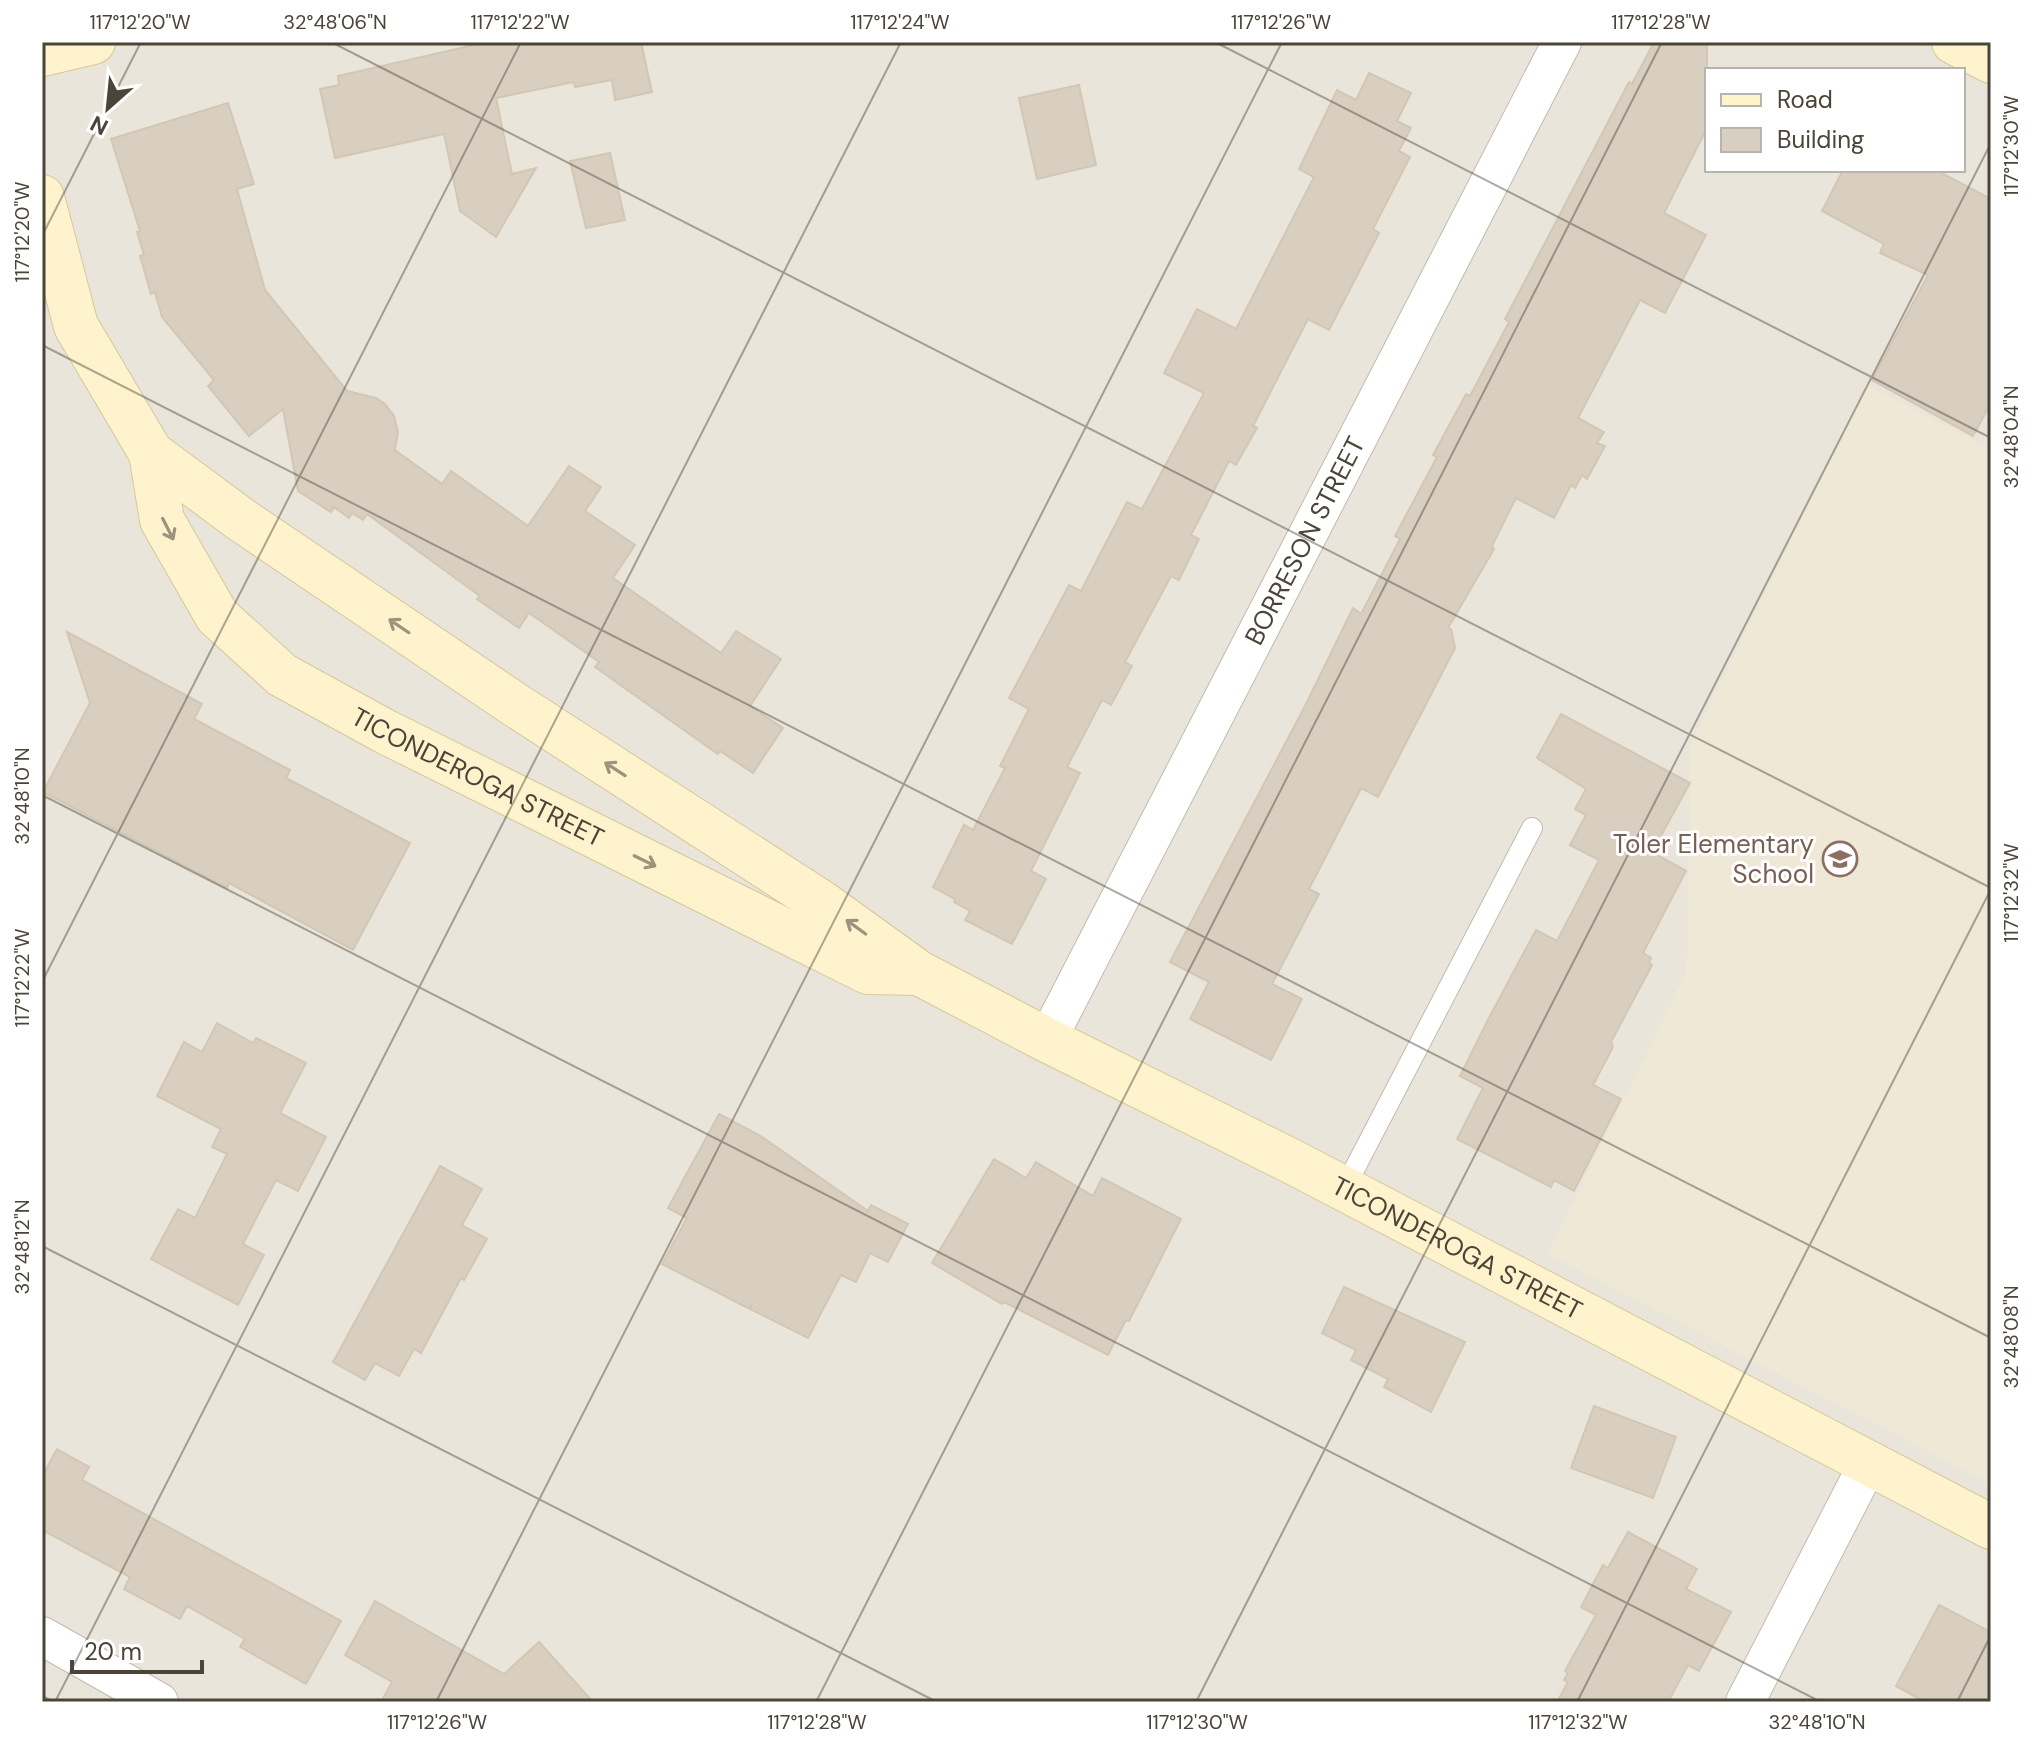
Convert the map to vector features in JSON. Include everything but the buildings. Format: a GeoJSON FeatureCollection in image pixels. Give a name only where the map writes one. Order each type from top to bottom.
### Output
{"type":"FeatureCollection","features":[{"type":"Feature","properties":{"kind":"street"},"geometry":{"type":"LineString","coordinates":[[42,54],[93,42]]}},
{"type":"Feature","properties":{"kind":"street","name":"BORRESON STREET"},"geometry":{"type":"LineString","coordinates":[[1047,1040],[1562,42]]}},
{"type":"Feature","properties":{"kind":"street"},"geometry":{"type":"LineString","coordinates":[[1954,42],[1991,61]]}},
{"type":"Feature","properties":{"kind":"street","name":"TICONDEROGA STREET"},"geometry":{"type":"LineString","coordinates":[[42,197],[76,326],[151,453],[162,520],[217,616],[282,675],[399,739],[868,972],[919,973]]}},
{"type":"Feature","properties":{"kind":"street","name":"TICONDEROGA STREET"},"geometry":{"type":"LineString","coordinates":[[151,453],[243,521],[491,689],[822,903],[919,973],[1344,1189],[1991,1527]]}},
{"type":"Feature","properties":{"kind":"street"},"geometry":{"type":"LineString","coordinates":[[1745,1702],[1869,1462]]}},
{"type":"Feature","properties":{"kind":"street"},"geometry":{"type":"LineString","coordinates":[[42,1636],[159,1702]]}},
{"type":"Feature","properties":{"kind":"lane"},"geometry":{"type":"LineString","coordinates":[[1344,1189],[1532,828]]}},
{"type":"Feature","properties":{"kind":"shaded area"},"geometry":{"type":"Polygon","coordinates":[[[42,42],[1991,42],[1991,1702],[42,1702],[42,42]]]}},
{"type":"Feature","properties":{"kind":"shaded area","name":"Toler Elementary School"},"geometry":{"type":"Polygon","coordinates":[[[1867,385],[1991,449],[1991,1484],[1548,1254],[1687,971],[1690,746],[1867,385]]]}},
{"type":"Feature","properties":{"kind":"place","name":"Toler Elementary School"},"geometry":{"type":"Point","coordinates":[1840,859]}}]}
